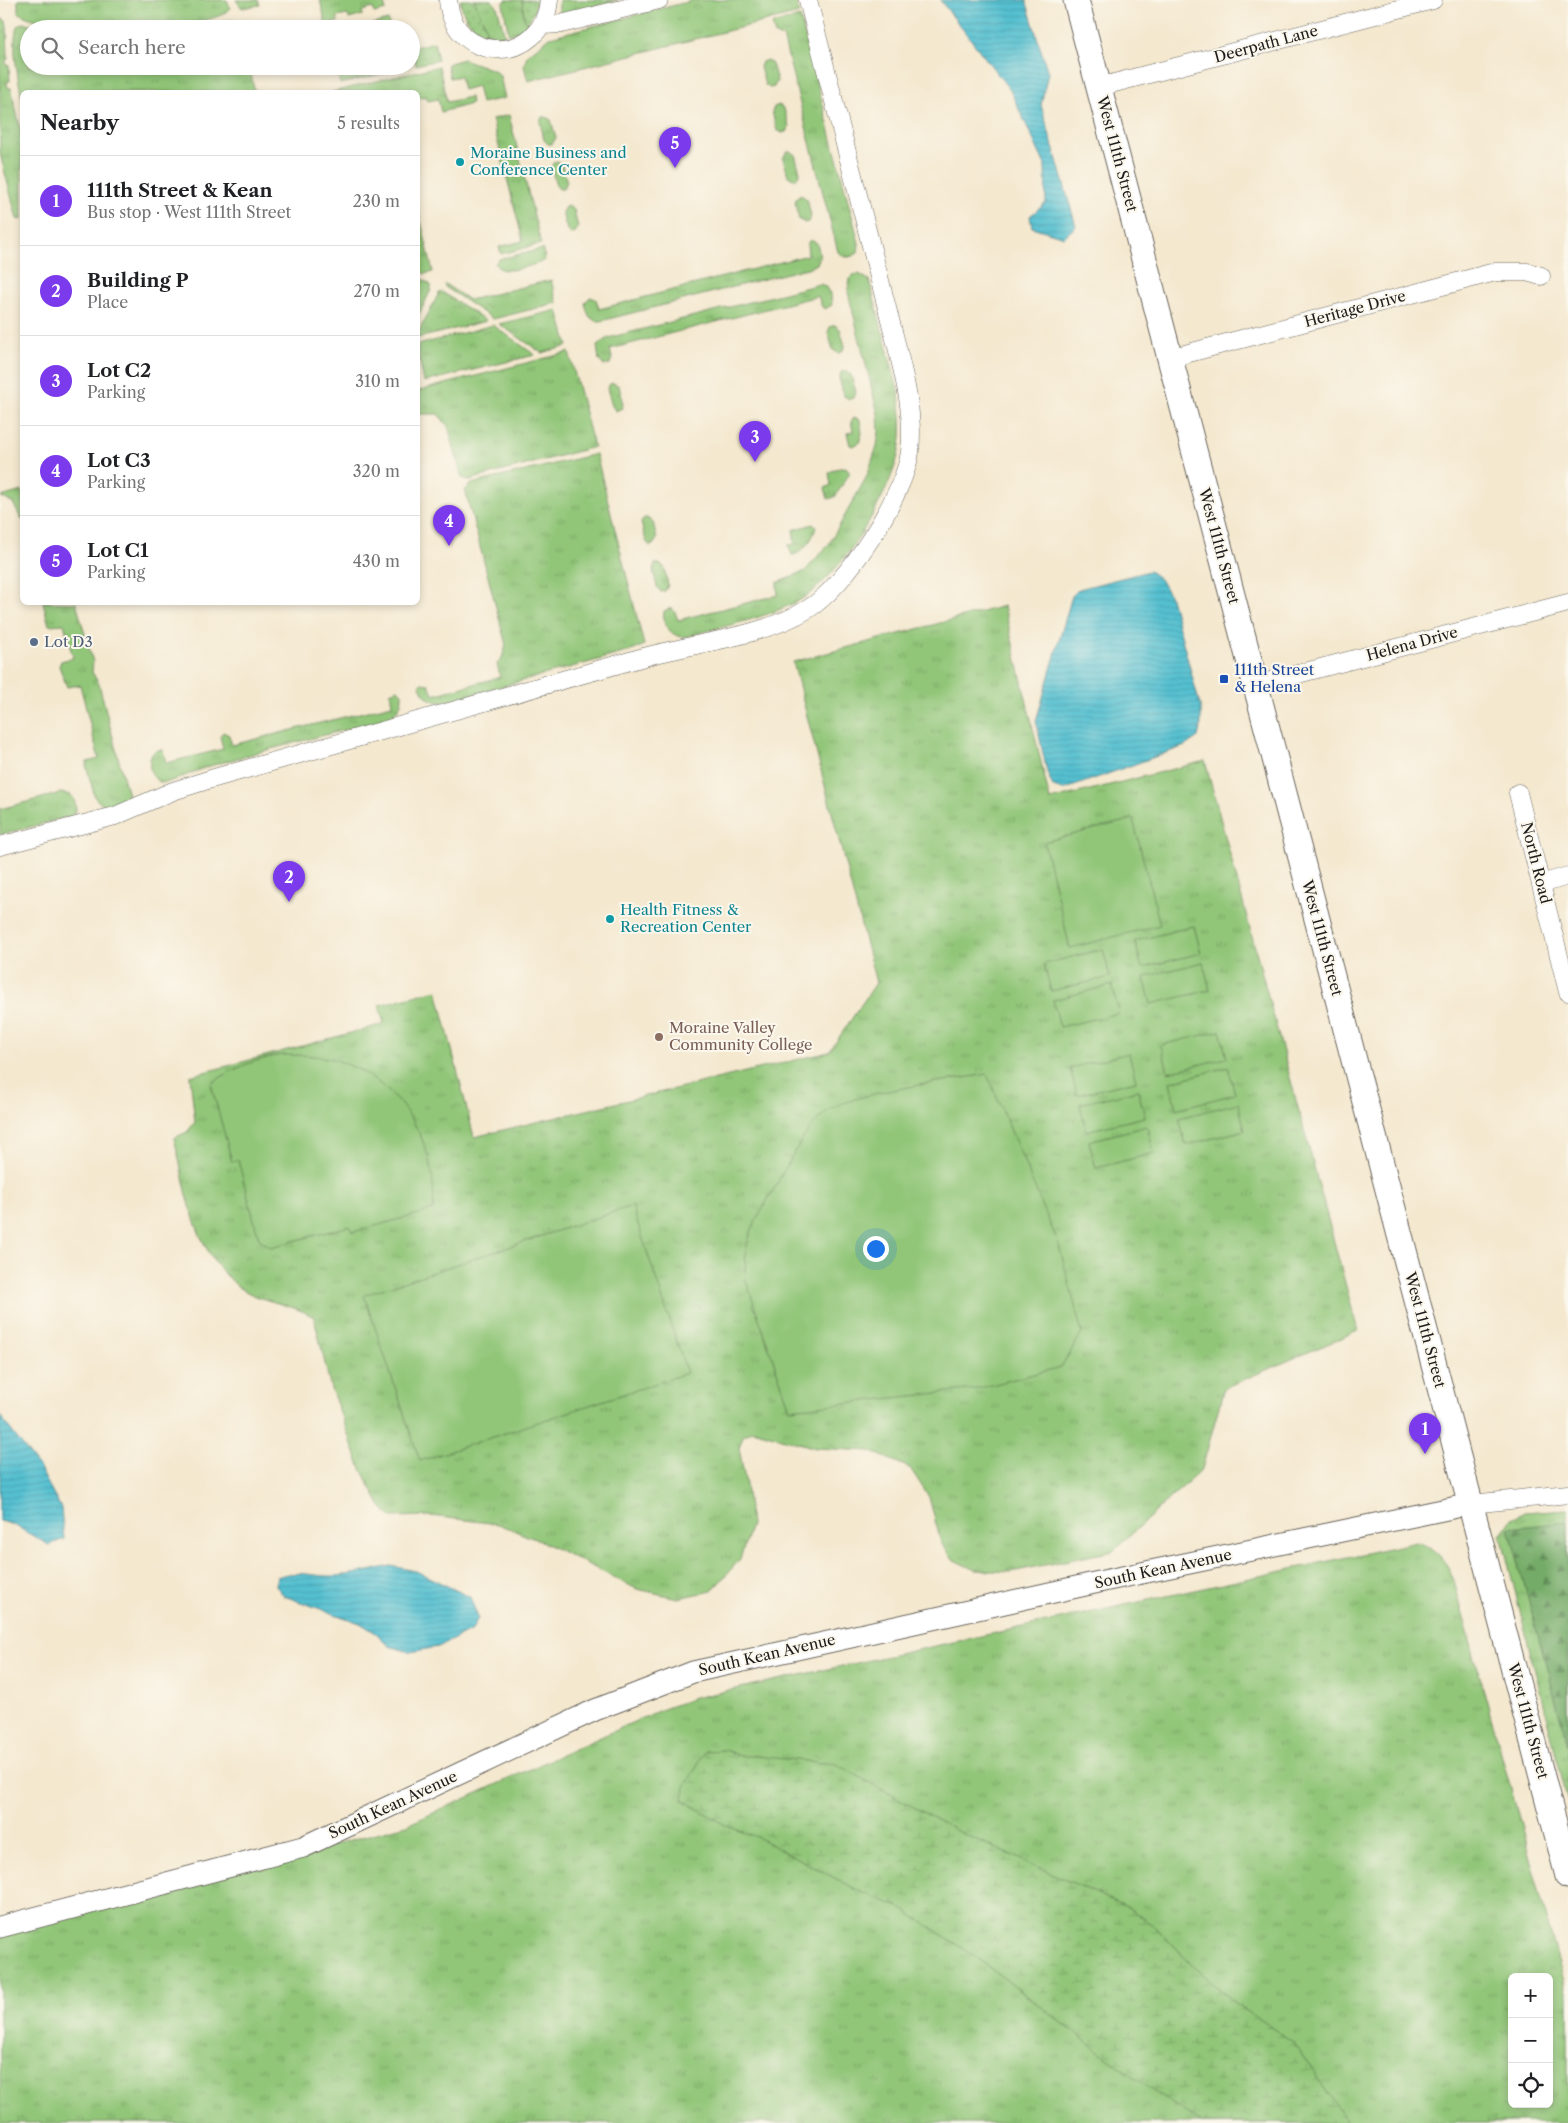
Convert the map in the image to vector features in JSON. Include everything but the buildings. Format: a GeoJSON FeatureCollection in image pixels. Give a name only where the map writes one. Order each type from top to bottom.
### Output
{"type":"FeatureCollection","features":[{"type":"Feature","properties":{"kind":"main road","name":"West 111th Street"},"geometry":{"type":"LineString","coordinates":[[1076,0],[1568,1876]]}},
{"type":"Feature","properties":{"kind":"street"},"geometry":{"type":"LineString","coordinates":[[448,0],[449,11],[456,27],[468,40],[484,48],[498,50],[525,43],[535,35],[543,25],[549,11],[550,0]]}},
{"type":"Feature","properties":{"kind":"street"},"geometry":{"type":"LineString","coordinates":[[543,25],[561,24],[659,0]]}},
{"type":"Feature","properties":{"kind":"street"},"geometry":{"type":"LineString","coordinates":[[0,846],[115,816],[173,791],[211,779],[649,656],[782,621],[809,609],[846,574],[872,535],[898,489],[910,455],[911,424],[908,395],[896,343],[808,0]]}},
{"type":"Feature","properties":{"kind":"street","name":"Deerpath Lane"},"geometry":{"type":"LineString","coordinates":[[1099,87],[1434,0]]}},
{"type":"Feature","properties":{"kind":"street","name":"Heritage Drive"},"geometry":{"type":"LineString","coordinates":[[1170,358],[1495,272],[1527,272],[1541,276]]}},
{"type":"Feature","properties":{"kind":"street","name":"Helena Drive"},"geometry":{"type":"LineString","coordinates":[[1256,685],[1568,603]]}},
{"type":"Feature","properties":{"kind":"street","name":"North Road"},"geometry":{"type":"LineString","coordinates":[[1518,793],[1568,992]]}},
{"type":"Feature","properties":{"kind":"street"},"geometry":{"type":"LineString","coordinates":[[1541,884],[1568,876]]}},
{"type":"Feature","properties":{"kind":"street","name":"South Kean Avenue"},"geometry":{"type":"LineString","coordinates":[[0,1927],[303,1847],[595,1710],[693,1672],[1108,1580],[1471,1504],[1568,1494]]}},
{"type":"Feature","properties":{"kind":"green space"},"geometry":{"type":"Polygon","coordinates":[[[18,0],[227,0],[230,7],[219,16],[204,20],[38,20],[18,12],[18,0]]]}},
{"type":"Feature","properties":{"kind":"green space"},"geometry":{"type":"Polygon","coordinates":[[[236,0],[258,0],[260,5],[242,8],[236,0]]]}},
{"type":"Feature","properties":{"kind":"green space"},"geometry":{"type":"Polygon","coordinates":[[[320,0],[383,0],[386,10],[374,13],[373,8],[362,11],[363,15],[349,19],[348,15],[337,17],[338,20],[325,20],[320,0]]]}},
{"type":"Feature","properties":{"kind":"green space"},"geometry":{"type":"Polygon","coordinates":[[[460,0],[475,0],[485,25],[486,34],[468,21],[460,0]]]}},
{"type":"Feature","properties":{"kind":"green space"},"geometry":{"type":"Polygon","coordinates":[[[475,0],[491,0],[497,6],[505,36],[486,34],[485,25],[475,0]]]}},
{"type":"Feature","properties":{"kind":"green space"},"geometry":{"type":"Polygon","coordinates":[[[506,0],[522,0],[524,17],[527,24],[517,32],[509,35],[503,4],[506,0]]]}},
{"type":"Feature","properties":{"kind":"green space"},"geometry":{"type":"Polygon","coordinates":[[[522,0],[537,0],[534,12],[527,24],[524,17],[522,0]]]}},
{"type":"Feature","properties":{"kind":"green space"},"geometry":{"type":"Polygon","coordinates":[[[559,0],[619,0],[561,14],[559,11],[559,0]]]}},
{"type":"Feature","properties":{"kind":"green space"},"geometry":{"type":"Polygon","coordinates":[[[695,0],[796,0],[799,13],[528,81],[524,66],[527,55],[550,37],[695,0]]]}},
{"type":"Feature","properties":{"kind":"green space"},"geometry":{"type":"Polygon","coordinates":[[[0,17],[6,21],[7,26],[8,59],[6,60],[6,65],[9,65],[10,81],[7,82],[8,88],[11,88],[20,127],[20,220],[17,219],[0,154],[0,17]]]}},
{"type":"Feature","properties":{"kind":"green space"},"geometry":{"type":"Polygon","coordinates":[[[800,17],[859,243],[858,253],[850,257],[845,257],[838,252],[783,37],[775,35],[772,24],[800,17]]]}},
{"type":"Feature","properties":{"kind":"green space"},"geometry":{"type":"Polygon","coordinates":[[[20,25],[20,75],[251,75],[255,90],[20,90],[16,63],[15,35],[17,26],[20,25]]]}},
{"type":"Feature","properties":{"kind":"green space"},"geometry":{"type":"Polygon","coordinates":[[[434,42],[438,60],[420,64],[420,46],[434,42]]]}},
{"type":"Feature","properties":{"kind":"green space"},"geometry":{"type":"Polygon","coordinates":[[[463,59],[496,71],[500,76],[505,98],[481,103],[477,86],[463,90],[460,76],[450,78],[447,64],[463,59]]]}},
{"type":"Feature","properties":{"kind":"green space"},"geometry":{"type":"Polygon","coordinates":[[[767,60],[772,64],[777,81],[774,87],[770,88],[765,85],[760,67],[762,62],[767,60]]]}},
{"type":"Feature","properties":{"kind":"green space"},"geometry":{"type":"Polygon","coordinates":[[[439,66],[447,102],[470,97],[471,104],[441,112],[438,99],[428,101],[426,96],[420,98],[420,90],[340,90],[402,75],[420,75],[420,71],[439,66]]]}},
{"type":"Feature","properties":{"kind":"green space"},"geometry":{"type":"Polygon","coordinates":[[[338,75],[376,75],[340,84],[338,75]]]}},
{"type":"Feature","properties":{"kind":"green space"},"geometry":{"type":"Polygon","coordinates":[[[779,105],[784,109],[789,126],[786,132],[782,133],[777,130],[772,112],[774,107],[779,105]]]}},
{"type":"Feature","properties":{"kind":"green space"},"geometry":{"type":"Polygon","coordinates":[[[509,115],[541,244],[501,254],[499,247],[523,241],[492,119],[509,115]]]}},
{"type":"Feature","properties":{"kind":"green space"},"geometry":{"type":"Polygon","coordinates":[[[542,117],[551,120],[556,138],[552,144],[548,144],[544,140],[540,122],[542,117]]]}},
{"type":"Feature","properties":{"kind":"green space"},"geometry":{"type":"Polygon","coordinates":[[[790,151],[795,155],[800,172],[797,178],[793,179],[788,176],[783,158],[790,151]]]}},
{"type":"Feature","properties":{"kind":"green space"},"geometry":{"type":"Polygon","coordinates":[[[557,161],[562,165],[567,182],[563,189],[559,189],[556,185],[551,167],[557,161]]]}},
{"type":"Feature","properties":{"kind":"green space"},"geometry":{"type":"Polygon","coordinates":[[[801,195],[807,199],[811,216],[808,222],[805,223],[799,220],[795,202],[797,197],[801,195]]]}},
{"type":"Feature","properties":{"kind":"green space"},"geometry":{"type":"Polygon","coordinates":[[[568,206],[574,210],[578,228],[574,234],[567,230],[562,212],[568,206]]]}},
{"type":"Feature","properties":{"kind":"green space"},"geometry":{"type":"Polygon","coordinates":[[[420,217],[433,272],[424,274],[420,271],[420,217]]]}},
{"type":"Feature","properties":{"kind":"green space"},"geometry":{"type":"Polygon","coordinates":[[[810,240],[817,243],[820,256],[817,264],[811,267],[601,321],[591,318],[587,310],[585,303],[590,297],[596,299],[599,309],[808,255],[807,244],[810,240]]]}},
{"type":"Feature","properties":{"kind":"green space"},"geometry":{"type":"Polygon","coordinates":[[[543,249],[545,260],[529,266],[505,270],[500,269],[495,263],[499,259],[543,249]]]}},
{"type":"Feature","properties":{"kind":"green space"},"geometry":{"type":"Polygon","coordinates":[[[859,274],[869,280],[899,394],[901,416],[901,437],[894,469],[874,512],[847,555],[831,574],[800,600],[787,607],[744,622],[685,637],[676,635],[668,629],[664,621],[664,611],[672,608],[678,620],[778,595],[777,583],[805,571],[829,544],[867,476],[877,446],[879,432],[878,414],[848,292],[849,279],[853,275],[859,274]]]}},
{"type":"Feature","properties":{"kind":"green space"},"geometry":{"type":"Polygon","coordinates":[[[420,277],[431,285],[431,290],[420,312],[420,277]]]}},
{"type":"Feature","properties":{"kind":"green space"},"geometry":{"type":"Polygon","coordinates":[[[551,280],[557,303],[493,319],[445,287],[445,284],[469,300],[551,280]]]}},
{"type":"Feature","properties":{"kind":"green space"},"geometry":{"type":"Polygon","coordinates":[[[820,284],[825,286],[831,295],[832,305],[825,309],[822,307],[818,296],[610,349],[612,358],[610,364],[603,365],[599,360],[597,346],[608,338],[820,284]]]}},
{"type":"Feature","properties":{"kind":"green space"},"geometry":{"type":"Polygon","coordinates":[[[442,292],[486,321],[420,338],[420,329],[439,293],[442,292]]]}},
{"type":"Feature","properties":{"kind":"green space"},"geometry":{"type":"Polygon","coordinates":[[[558,310],[568,346],[542,353],[499,324],[558,310]]]}},
{"type":"Feature","properties":{"kind":"green space"},"geometry":{"type":"Polygon","coordinates":[[[493,325],[535,355],[424,382],[420,363],[420,344],[493,325]]]}},
{"type":"Feature","properties":{"kind":"green space"},"geometry":{"type":"Polygon","coordinates":[[[835,325],[840,329],[845,346],[842,352],[838,353],[833,350],[828,332],[830,327],[835,325]]]}},
{"type":"Feature","properties":{"kind":"green space"},"geometry":{"type":"Polygon","coordinates":[[[569,352],[594,447],[469,480],[462,478],[448,426],[438,414],[420,414],[420,390],[569,352]]]}},
{"type":"Feature","properties":{"kind":"green space"},"geometry":{"type":"Polygon","coordinates":[[[846,371],[851,375],[856,392],[853,398],[849,399],[844,396],[839,378],[841,372],[846,371]]]}},
{"type":"Feature","properties":{"kind":"green space"},"geometry":{"type":"Polygon","coordinates":[[[613,383],[619,386],[623,404],[622,408],[616,411],[612,406],[607,388],[613,383]]]}},
{"type":"Feature","properties":{"kind":"green space"},"geometry":{"type":"Polygon","coordinates":[[[855,417],[860,420],[862,433],[859,443],[853,446],[850,445],[847,433],[853,431],[851,421],[855,417]]]}},
{"type":"Feature","properties":{"kind":"green space"},"geometry":{"type":"Polygon","coordinates":[[[596,454],[644,645],[634,650],[445,702],[429,699],[420,686],[422,683],[429,684],[433,695],[500,677],[497,664],[502,658],[506,645],[465,490],[471,484],[596,454]]]}},
{"type":"Feature","properties":{"kind":"green space"},"geometry":{"type":"Polygon","coordinates":[[[846,467],[849,474],[835,497],[828,499],[825,488],[831,485],[829,473],[835,469],[846,467]]]}},
{"type":"Feature","properties":{"kind":"green space"},"geometry":{"type":"Polygon","coordinates":[[[20,492],[20,517],[13,503],[1,497],[20,492]]]}},
{"type":"Feature","properties":{"kind":"green space"},"geometry":{"type":"Polygon","coordinates":[[[644,518],[653,522],[657,539],[650,546],[646,541],[641,523],[644,518]]]}},
{"type":"Feature","properties":{"kind":"green space"},"geometry":{"type":"Polygon","coordinates":[[[813,524],[816,527],[810,540],[800,552],[792,555],[788,545],[795,544],[793,530],[813,524]]]}},
{"type":"Feature","properties":{"kind":"green space"},"geometry":{"type":"Polygon","coordinates":[[[655,564],[664,567],[668,585],[665,591],[661,592],[657,587],[653,569],[655,564]]]}},
{"type":"Feature","properties":{"kind":"green space"},"geometry":{"type":"Polygon","coordinates":[[[44,605],[77,605],[93,662],[92,672],[99,684],[129,799],[117,805],[104,806],[95,798],[86,765],[87,762],[99,759],[80,685],[67,687],[59,666],[61,661],[73,658],[64,624],[49,625],[44,605]]]}},
{"type":"Feature","properties":{"kind":"green space"},"geometry":{"type":"Polygon","coordinates":[[[1004,606],[1050,800],[1205,761],[1358,1331],[1224,1388],[1202,1469],[1113,1551],[1011,1572],[975,1570],[954,1560],[941,1543],[929,1497],[910,1468],[870,1451],[816,1448],[753,1430],[743,1436],[739,1448],[751,1525],[740,1559],[712,1591],[678,1598],[637,1589],[547,1544],[498,1524],[431,1516],[392,1517],[381,1507],[361,1469],[331,1389],[314,1317],[305,1312],[258,1297],[236,1285],[214,1261],[197,1228],[186,1193],[174,1138],[187,1132],[195,1122],[190,1076],[384,1024],[379,1005],[437,990],[474,1137],[829,1052],[876,983],[793,662],[1004,606]]]}},
{"type":"Feature","properties":{"kind":"green space"},"geometry":{"type":"Polygon","coordinates":[[[398,689],[402,693],[400,706],[395,713],[383,720],[231,760],[168,782],[161,782],[155,779],[150,767],[152,754],[156,750],[163,750],[166,763],[223,749],[220,736],[223,732],[229,735],[232,745],[392,705],[390,692],[398,689]]]}},
{"type":"Feature","properties":{"kind":"green space"},"geometry":{"type":"Polygon","coordinates":[[[61,793],[71,795],[74,799],[76,809],[72,816],[0,835],[0,809],[61,793]]]}},
{"type":"Feature","properties":{"kind":"green space"},"geometry":{"type":"Polygon","coordinates":[[[1133,819],[1160,925],[1070,948],[1044,842],[1133,819]]]}},
{"type":"Feature","properties":{"kind":"green space"},"geometry":{"type":"Polygon","coordinates":[[[1194,926],[1201,953],[1142,968],[1135,941],[1194,926]]]}},
{"type":"Feature","properties":{"kind":"green space"},"geometry":{"type":"Polygon","coordinates":[[[1103,949],[1110,977],[1051,991],[1044,964],[1103,949]]]}},
{"type":"Feature","properties":{"kind":"green space"},"geometry":{"type":"Polygon","coordinates":[[[1203,962],[1210,990],[1151,1004],[1144,977],[1203,962]]]}},
{"type":"Feature","properties":{"kind":"green space"},"geometry":{"type":"Polygon","coordinates":[[[1112,985],[1119,1013],[1060,1027],[1053,1000],[1112,985]]]}},
{"type":"Feature","properties":{"kind":"green space"},"geometry":{"type":"Polygon","coordinates":[[[1220,1031],[1227,1058],[1168,1072],[1161,1045],[1220,1031]]]}},
{"type":"Feature","properties":{"kind":"green space"},"geometry":{"type":"Polygon","coordinates":[[[1129,1053],[1136,1081],[1077,1095],[1070,1068],[1129,1053]]]}},
{"type":"Feature","properties":{"kind":"green space"},"geometry":{"type":"Polygon","coordinates":[[[282,1055],[314,1056],[332,1059],[356,1068],[376,1081],[395,1097],[421,1137],[429,1160],[433,1185],[433,1210],[353,1232],[350,1226],[271,1247],[259,1239],[238,1160],[232,1162],[211,1084],[245,1065],[282,1055]]]}},
{"type":"Feature","properties":{"kind":"green space"},"geometry":{"type":"Polygon","coordinates":[[[1228,1067],[1235,1094],[1176,1109],[1170,1082],[1228,1067]]]}},
{"type":"Feature","properties":{"kind":"green space"},"geometry":{"type":"Polygon","coordinates":[[[987,1074],[1059,1245],[1082,1333],[1061,1367],[976,1389],[790,1409],[746,1281],[745,1266],[748,1242],[755,1222],[796,1149],[809,1129],[825,1113],[837,1106],[877,1093],[987,1074]]]}},
{"type":"Feature","properties":{"kind":"green space"},"geometry":{"type":"Polygon","coordinates":[[[1138,1090],[1145,1117],[1086,1131],[1080,1104],[1138,1090]]]}},
{"type":"Feature","properties":{"kind":"green space"},"geometry":{"type":"Polygon","coordinates":[[[1238,1103],[1245,1130],[1186,1145],[1179,1118],[1238,1103]]]}},
{"type":"Feature","properties":{"kind":"green space"},"geometry":{"type":"Polygon","coordinates":[[[1147,1126],[1154,1153],[1096,1168],[1089,1141],[1147,1126]]]}},
{"type":"Feature","properties":{"kind":"green space"},"geometry":{"type":"Polygon","coordinates":[[[632,1206],[687,1373],[420,1461],[364,1295],[632,1206]]]}},
{"type":"Feature","properties":{"kind":"green space"},"geometry":{"type":"Polygon","coordinates":[[[1568,1509],[1568,1803],[1501,1535],[1512,1519],[1524,1512],[1568,1509]]]}},
{"type":"Feature","properties":{"kind":"green space"},"geometry":{"type":"Polygon","coordinates":[[[1568,1522],[1568,1746],[1509,1528],[1568,1522]]]}},
{"type":"Feature","properties":{"kind":"green space"},"geometry":{"type":"Polygon","coordinates":[[[1417,1542],[1423,1544],[1439,1555],[1453,1578],[1568,1996],[1568,2123],[0,2123],[0,1932],[407,1825],[658,1711],[694,1698],[1417,1542]]]}},
{"type":"Feature","properties":{"kind":"green space"},"geometry":{"type":"Polygon","coordinates":[[[725,1750],[740,1756],[836,1764],[955,1830],[1129,1908],[1154,1926],[1189,1962],[1239,2006],[1293,2042],[1348,2123],[1201,2123],[1125,2071],[972,1954],[899,1907],[859,1891],[757,1837],[729,1827],[683,1800],[685,1787],[705,1751],[725,1750]]]}},
{"type":"Feature","properties":{"kind":"water"},"geometry":{"type":"Polygon","coordinates":[[[940,0],[1026,0],[1048,73],[1041,105],[1076,226],[1064,237],[1032,227],[1030,216],[1046,203],[1045,165],[1010,90],[940,0]]]}},
{"type":"Feature","properties":{"kind":"water"},"geometry":{"type":"Polygon","coordinates":[[[1149,571],[1160,579],[1171,598],[1201,709],[1201,724],[1198,737],[1185,746],[1063,790],[1053,787],[1047,772],[1036,721],[1072,596],[1079,589],[1149,571]]]}},
{"type":"Feature","properties":{"kind":"water"},"geometry":{"type":"Polygon","coordinates":[[[0,1416],[39,1467],[61,1508],[64,1539],[49,1545],[14,1525],[0,1521],[0,1416]]]}},
{"type":"Feature","properties":{"kind":"water"},"geometry":{"type":"Polygon","coordinates":[[[391,1566],[416,1571],[470,1597],[478,1618],[472,1630],[438,1647],[410,1652],[389,1646],[376,1633],[360,1623],[284,1596],[276,1586],[277,1577],[284,1575],[298,1573],[327,1576],[341,1575],[391,1566]]]}},
{"type":"Feature","properties":{"kind":"place","name":"Moraine Business and Conference Center"},"geometry":{"type":"Point","coordinates":[460,162]}},
{"type":"Feature","properties":{"kind":"place","name":"Lot C1"},"geometry":{"type":"Point","coordinates":[675,168]}},
{"type":"Feature","properties":{"kind":"place","name":"Lot C2"},"geometry":{"type":"Point","coordinates":[755,462]}},
{"type":"Feature","properties":{"kind":"place","name":"Lot C3"},"geometry":{"type":"Point","coordinates":[449,546]}},
{"type":"Feature","properties":{"kind":"place","name":"Lot D3"},"geometry":{"type":"Point","coordinates":[34,642]}},
{"type":"Feature","properties":{"kind":"place","name":"111th Street & Helena"},"geometry":{"type":"Point","coordinates":[1224,679]}},
{"type":"Feature","properties":{"kind":"place","name":"Building P"},"geometry":{"type":"Point","coordinates":[289,902]}},
{"type":"Feature","properties":{"kind":"place","name":"Health Fitness & Recreation Center"},"geometry":{"type":"Point","coordinates":[610,919]}},
{"type":"Feature","properties":{"kind":"place","name":"Moraine Valley Community College"},"geometry":{"type":"Point","coordinates":[659,1037]}},
{"type":"Feature","properties":{"kind":"place","name":"111th Street & Kean"},"geometry":{"type":"Point","coordinates":[1425,1454]}}]}
